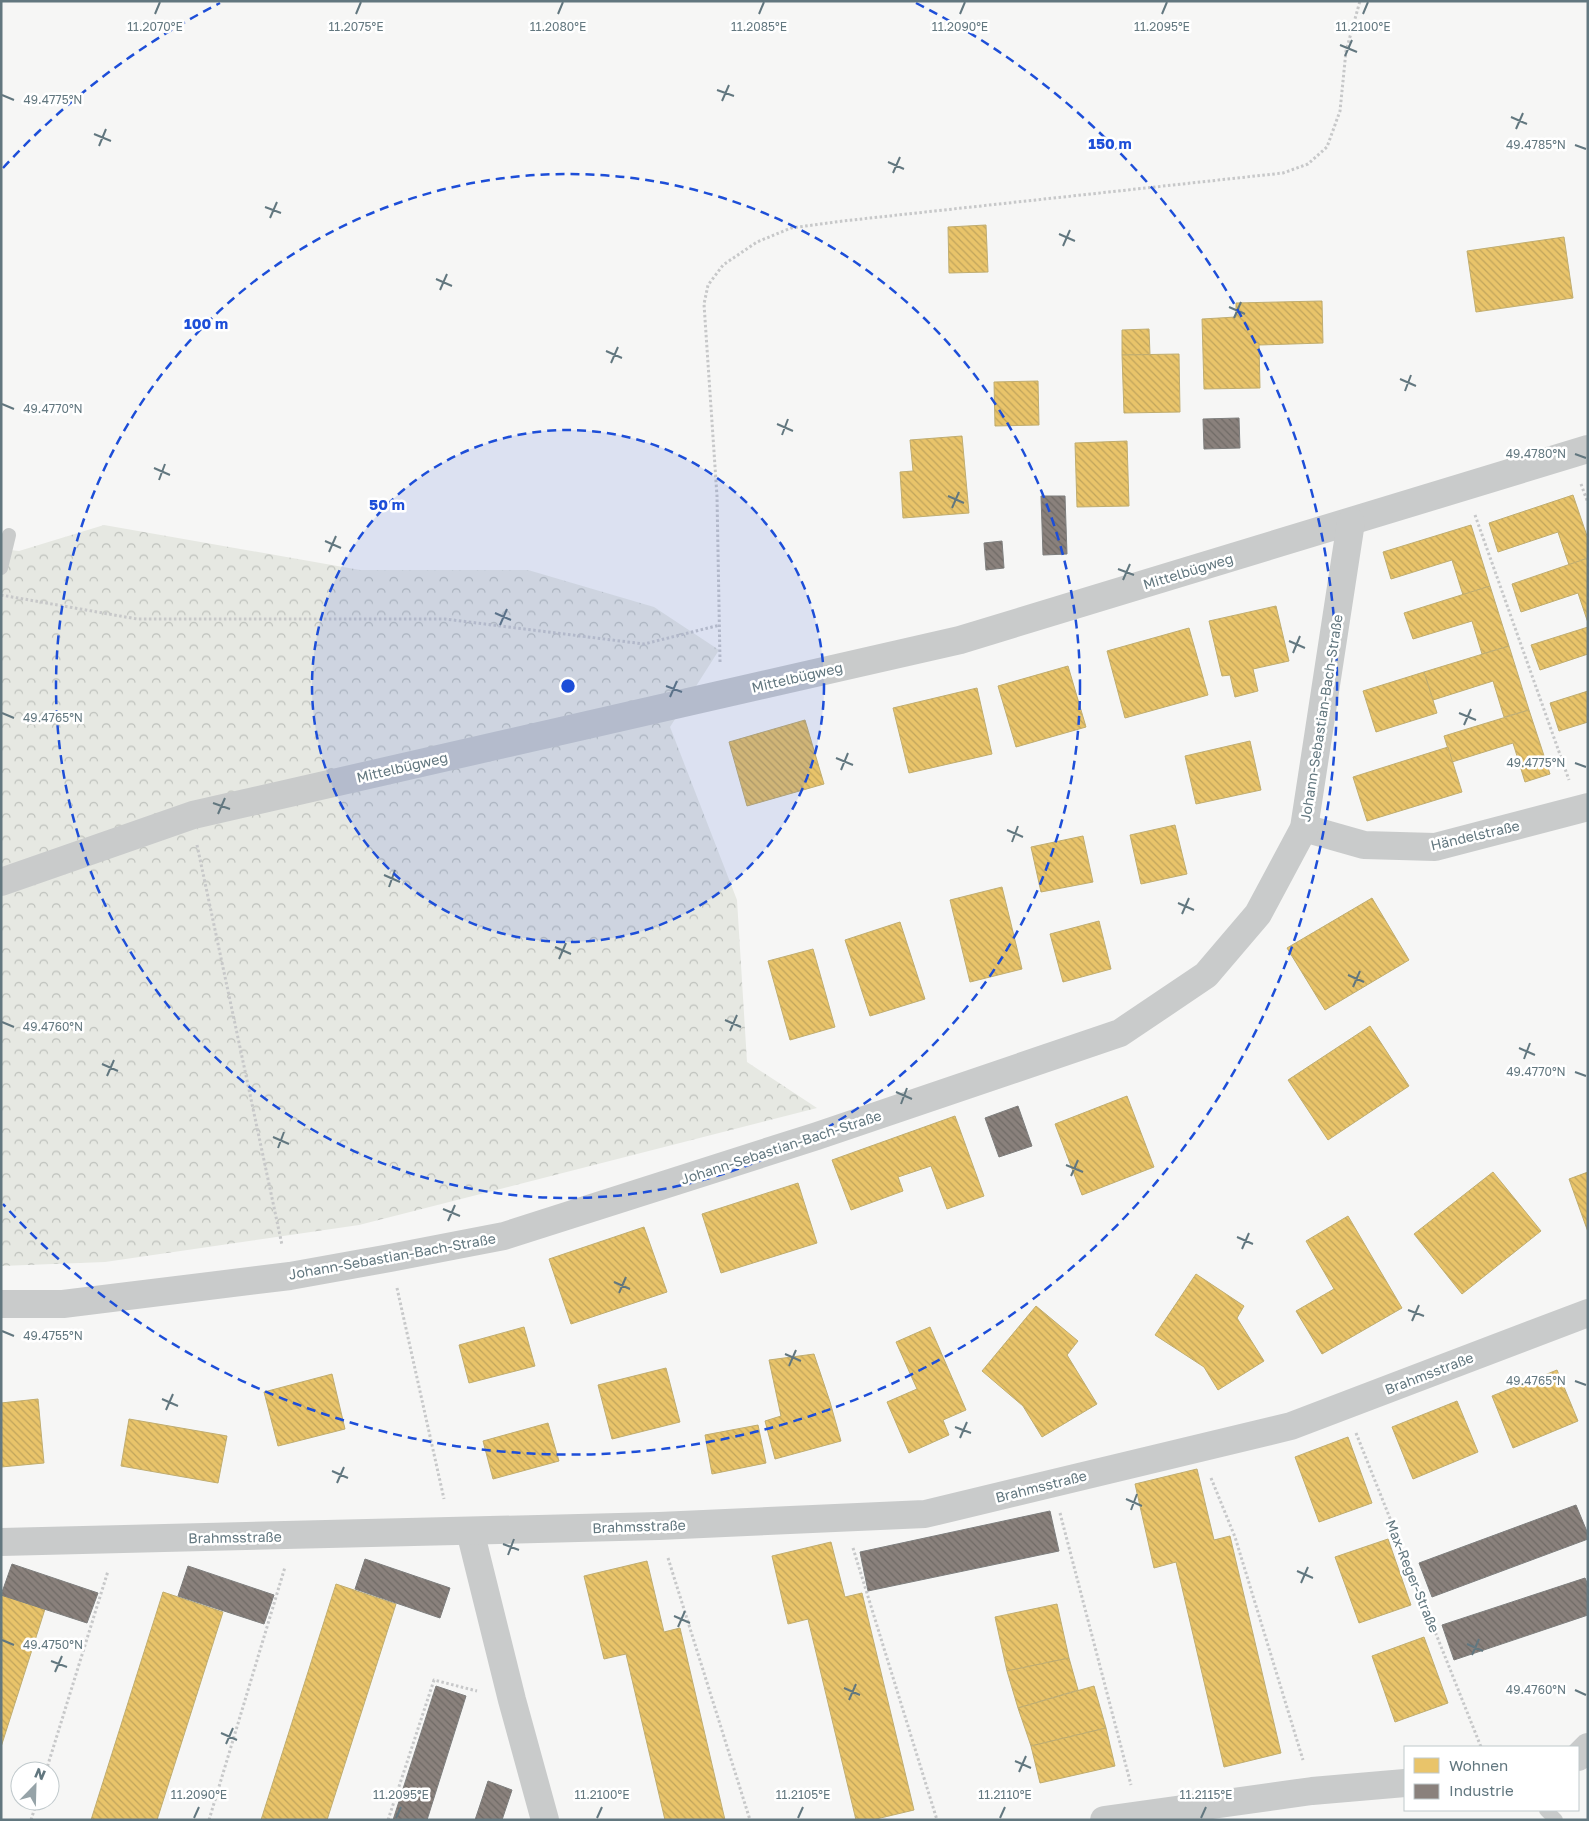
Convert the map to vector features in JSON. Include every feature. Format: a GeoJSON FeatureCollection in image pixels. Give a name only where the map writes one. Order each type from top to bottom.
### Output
{"type":"FeatureCollection","features":[{"type":"Feature","properties":{"kind":"street","name":"Mittelbügweg"},"geometry":{"type":"LineString","coordinates":[[1,882],[193,815],[960,640],[1588,450]]}},
{"type":"Feature","properties":{"kind":"street","name":"Johann-Sebastian-Bach-Straße"},"geometry":{"type":"LineString","coordinates":[[1,1304],[63,1304],[290,1276],[504,1236],[818,1136],[1120,1033],[1206,975],[1258,914],[1304,828],[1351,522]]}},
{"type":"Feature","properties":{"kind":"street","name":"Händelstraße"},"geometry":{"type":"LineString","coordinates":[[1304,828],[1364,846],[1435,847],[1584,808]]}},
{"type":"Feature","properties":{"kind":"street","name":"Brahmsstraße"},"geometry":{"type":"LineString","coordinates":[[1,1542],[659,1526],[925,1514],[1291,1426],[1588,1313]]}},
{"type":"Feature","properties":{"kind":"street"},"geometry":{"type":"LineString","coordinates":[[461,1531],[512,1700],[545,1820]]}},
{"type":"Feature","properties":{"kind":"street"},"geometry":{"type":"LineString","coordinates":[[1104,1820],[1312,1791],[1404,1783]]}},
{"type":"Feature","properties":{"kind":"lane"},"geometry":{"type":"LineString","coordinates":[[1,568],[9,535]]}},
{"type":"Feature","properties":{"kind":"lane"},"geometry":{"type":"LineString","coordinates":[[1547,1811],[1556,1820]]}},
{"type":"Feature","properties":{"kind":"path"},"geometry":{"type":"LineString","coordinates":[[720,695],[717,496],[704,304],[708,285],[723,265],[757,242],[791,228],[1283,173],[1308,164],[1326,147],[1340,111],[1346,50],[1360,1]]}},
{"type":"Feature","properties":{"kind":"path"},"geometry":{"type":"LineString","coordinates":[[1465,486],[1584,808]]}},
{"type":"Feature","properties":{"kind":"path"},"geometry":{"type":"LineString","coordinates":[[1,595],[137,619],[445,619],[644,644],[720,625]]}},
{"type":"Feature","properties":{"kind":"path"},"geometry":{"type":"LineString","coordinates":[[198,856],[274,1210]]}},
{"type":"Feature","properties":{"kind":"path"},"geometry":{"type":"LineString","coordinates":[[390,1258],[461,1531]]}},
{"type":"Feature","properties":{"kind":"path","name":"Max-Reger-Straße"},"geometry":{"type":"LineString","coordinates":[[1345,1405],[1481,1746]]}},
{"type":"Feature","properties":{"kind":"path"},"geometry":{"type":"LineString","coordinates":[[1198,1448],[1235,1537],[1312,1791]]}},
{"type":"Feature","properties":{"kind":"path"},"geometry":{"type":"LineString","coordinates":[[1052,1483],[1139,1814]]}},
{"type":"Feature","properties":{"kind":"path"},"geometry":{"type":"LineString","coordinates":[[844,1518],[938,1820]]}},
{"type":"Feature","properties":{"kind":"path"},"geometry":{"type":"LineString","coordinates":[[659,1526],[750,1820]]}},
{"type":"Feature","properties":{"kind":"path"},"geometry":{"type":"LineString","coordinates":[[209,1820],[295,1536]]}},
{"type":"Feature","properties":{"kind":"path"},"geometry":{"type":"LineString","coordinates":[[49,1761],[118,1540]]}},
{"type":"Feature","properties":{"kind":"path"},"geometry":{"type":"LineString","coordinates":[[388,1820],[434,1680],[512,1700]]}},
{"type":"Feature","properties":{"kind":"green space"},"geometry":{"type":"Polygon","coordinates":[[[104,525],[360,570],[528,570],[654,607],[719,650],[670,727],[737,900],[747,1062],[817,1108],[359,1225],[105,1262],[1,1266],[1,549],[19,551],[104,525]]]}},
{"type":"Feature","properties":{"kind":"building: Wohnen"},"geometry":{"type":"Polygon","coordinates":[[[986,225],[988,272],[949,273],[948,227],[986,225]]]}},
{"type":"Feature","properties":{"kind":"building: Wohnen"},"geometry":{"type":"Polygon","coordinates":[[[1564,237],[1573,298],[1476,312],[1467,251],[1564,237]]]}},
{"type":"Feature","properties":{"kind":"building: Wohnen"},"geometry":{"type":"Polygon","coordinates":[[[1322,301],[1323,343],[1259,345],[1260,388],[1204,389],[1202,319],[1236,317],[1236,303],[1322,301]]]}},
{"type":"Feature","properties":{"kind":"building: Wohnen"},"geometry":{"type":"Polygon","coordinates":[[[1149,329],[1150,355],[1122,355],[1122,330],[1149,329]]]}},
{"type":"Feature","properties":{"kind":"building: Wohnen"},"geometry":{"type":"Polygon","coordinates":[[[1179,354],[1180,412],[1124,413],[1122,355],[1179,354]]]}},
{"type":"Feature","properties":{"kind":"building: Wohnen"},"geometry":{"type":"Polygon","coordinates":[[[1038,381],[1039,425],[995,426],[994,382],[1038,381]]]}},
{"type":"Feature","properties":{"kind":"building: Wohnen"},"geometry":{"type":"Polygon","coordinates":[[[962,436],[969,513],[903,518],[900,472],[913,471],[910,440],[962,436]]]}},
{"type":"Feature","properties":{"kind":"building: Wohnen"},"geometry":{"type":"Polygon","coordinates":[[[1127,441],[1129,506],[1077,507],[1075,443],[1127,441]]]}},
{"type":"Feature","properties":{"kind":"building: Wohnen"},"geometry":{"type":"Polygon","coordinates":[[[1573,495],[1588,539],[1588,558],[1569,565],[1558,532],[1498,552],[1489,523],[1573,495]]]}},
{"type":"Feature","properties":{"kind":"building: Wohnen"},"geometry":{"type":"Polygon","coordinates":[[[1471,525],[1490,586],[1463,595],[1452,560],[1391,579],[1383,552],[1471,525]]]}},
{"type":"Feature","properties":{"kind":"building: Wohnen"},"geometry":{"type":"Polygon","coordinates":[[[1588,558],[1588,623],[1578,593],[1521,612],[1512,584],[1588,558]]]}},
{"type":"Feature","properties":{"kind":"building: Wohnen"},"geometry":{"type":"Polygon","coordinates":[[[1490,586],[1509,646],[1482,654],[1472,621],[1413,639],[1404,613],[1490,586]]]}},
{"type":"Feature","properties":{"kind":"building: Wohnen"},"geometry":{"type":"Polygon","coordinates":[[[1276,606],[1289,661],[1253,669],[1258,691],[1235,697],[1230,675],[1222,676],[1209,621],[1276,606]]]}},
{"type":"Feature","properties":{"kind":"building: Wohnen"},"geometry":{"type":"Polygon","coordinates":[[[1588,627],[1588,654],[1540,670],[1531,645],[1588,627]]]}},
{"type":"Feature","properties":{"kind":"building: Wohnen"},"geometry":{"type":"Polygon","coordinates":[[[1189,628],[1208,695],[1125,718],[1107,651],[1189,628]]]}},
{"type":"Feature","properties":{"kind":"building: Wohnen"},"geometry":{"type":"Polygon","coordinates":[[[1509,646],[1529,710],[1504,717],[1493,681],[1433,700],[1424,672],[1509,646]]]}},
{"type":"Feature","properties":{"kind":"building: Wohnen"},"geometry":{"type":"Polygon","coordinates":[[[1068,666],[1086,727],[1016,747],[998,686],[1068,666]]]}},
{"type":"Feature","properties":{"kind":"building: Wohnen"},"geometry":{"type":"Polygon","coordinates":[[[1424,672],[1437,713],[1376,732],[1363,691],[1424,672]]]}},
{"type":"Feature","properties":{"kind":"building: Wohnen"},"geometry":{"type":"Polygon","coordinates":[[[977,688],[992,754],[909,773],[893,708],[977,688]]]}},
{"type":"Feature","properties":{"kind":"building: Wohnen"},"geometry":{"type":"Polygon","coordinates":[[[1588,691],[1588,722],[1559,731],[1550,703],[1588,691]]]}},
{"type":"Feature","properties":{"kind":"building: Wohnen"},"geometry":{"type":"Polygon","coordinates":[[[1529,710],[1550,774],[1525,782],[1513,743],[1452,762],[1444,736],[1529,710]]]}},
{"type":"Feature","properties":{"kind":"building: Wohnen"},"geometry":{"type":"Polygon","coordinates":[[[805,720],[824,784],[747,806],[729,742],[805,720]]]}},
{"type":"Feature","properties":{"kind":"building: Wohnen"},"geometry":{"type":"Polygon","coordinates":[[[1250,741],[1261,790],[1196,804],[1185,756],[1250,741]]]}},
{"type":"Feature","properties":{"kind":"building: Wohnen"},"geometry":{"type":"Polygon","coordinates":[[[1448,747],[1462,792],[1367,821],[1353,777],[1448,747]]]}},
{"type":"Feature","properties":{"kind":"building: Wohnen"},"geometry":{"type":"Polygon","coordinates":[[[1175,825],[1187,874],[1141,884],[1130,835],[1175,825]]]}},
{"type":"Feature","properties":{"kind":"building: Wohnen"},"geometry":{"type":"Polygon","coordinates":[[[1083,836],[1093,882],[1041,892],[1031,847],[1083,836]]]}},
{"type":"Feature","properties":{"kind":"building: Wohnen"},"geometry":{"type":"Polygon","coordinates":[[[1002,887],[1022,969],[970,982],[950,900],[1002,887]]]}},
{"type":"Feature","properties":{"kind":"building: Wohnen"},"geometry":{"type":"Polygon","coordinates":[[[1372,898],[1409,960],[1325,1010],[1287,948],[1372,898]]]}},
{"type":"Feature","properties":{"kind":"building: Wohnen"},"geometry":{"type":"Polygon","coordinates":[[[1099,921],[1111,969],[1063,982],[1050,934],[1099,921]]]}},
{"type":"Feature","properties":{"kind":"building: Wohnen"},"geometry":{"type":"Polygon","coordinates":[[[900,922],[925,999],[870,1016],[845,940],[900,922]]]}},
{"type":"Feature","properties":{"kind":"building: Wohnen"},"geometry":{"type":"Polygon","coordinates":[[[813,949],[835,1027],[790,1040],[768,961],[813,949]]]}},
{"type":"Feature","properties":{"kind":"building: Wohnen"},"geometry":{"type":"Polygon","coordinates":[[[1370,1026],[1409,1086],[1328,1140],[1288,1080],[1370,1026]]]}},
{"type":"Feature","properties":{"kind":"building: Wohnen"},"geometry":{"type":"Polygon","coordinates":[[[1127,1096],[1154,1167],[1082,1195],[1055,1124],[1127,1096]]]}},
{"type":"Feature","properties":{"kind":"building: Wohnen"},"geometry":{"type":"Polygon","coordinates":[[[955,1116],[984,1196],[947,1209],[931,1166],[898,1177],[903,1191],[851,1210],[832,1160],[955,1116]]]}},
{"type":"Feature","properties":{"kind":"building: Wohnen"},"geometry":{"type":"Polygon","coordinates":[[[1493,1172],[1541,1231],[1462,1294],[1414,1234],[1493,1172]]]}},
{"type":"Feature","properties":{"kind":"building: Wohnen"},"geometry":{"type":"Polygon","coordinates":[[[1588,1172],[1588,1232],[1569,1179],[1588,1172]]]}},
{"type":"Feature","properties":{"kind":"building: Wohnen"},"geometry":{"type":"Polygon","coordinates":[[[798,1183],[817,1243],[721,1273],[702,1214],[798,1183]]]}},
{"type":"Feature","properties":{"kind":"building: Wohnen"},"geometry":{"type":"Polygon","coordinates":[[[1348,1216],[1402,1308],[1322,1354],[1296,1311],[1334,1289],[1306,1241],[1348,1216]]]}},
{"type":"Feature","properties":{"kind":"building: Wohnen"},"geometry":{"type":"Polygon","coordinates":[[[644,1227],[667,1292],[571,1324],[549,1259],[644,1227]]]}},
{"type":"Feature","properties":{"kind":"building: Wohnen"},"geometry":{"type":"Polygon","coordinates":[[[1196,1274],[1244,1306],[1237,1318],[1264,1361],[1218,1390],[1204,1367],[1155,1335],[1196,1274]]]}},
{"type":"Feature","properties":{"kind":"building: Wohnen"},"geometry":{"type":"Polygon","coordinates":[[[1036,1306],[1078,1341],[1067,1355],[1097,1404],[1042,1437],[1023,1406],[982,1371],[1036,1306]]]}},
{"type":"Feature","properties":{"kind":"building: Wohnen"},"geometry":{"type":"Polygon","coordinates":[[[524,1327],[535,1366],[469,1383],[459,1345],[524,1327]]]}},
{"type":"Feature","properties":{"kind":"building: Wohnen"},"geometry":{"type":"Polygon","coordinates":[[[930,1327],[966,1410],[943,1420],[949,1435],[909,1453],[887,1402],[917,1389],[896,1342],[930,1327]]]}},
{"type":"Feature","properties":{"kind":"building: Wohnen"},"geometry":{"type":"Polygon","coordinates":[[[814,1354],[841,1441],[775,1459],[765,1421],[781,1416],[769,1360],[814,1354]]]}},
{"type":"Feature","properties":{"kind":"building: Wohnen"},"geometry":{"type":"Polygon","coordinates":[[[666,1368],[680,1422],[612,1439],[598,1385],[666,1368]]]}},
{"type":"Feature","properties":{"kind":"building: Wohnen"},"geometry":{"type":"Polygon","coordinates":[[[1557,1370],[1578,1421],[1513,1448],[1492,1396],[1557,1370]]]}},
{"type":"Feature","properties":{"kind":"building: Wohnen"},"geometry":{"type":"Polygon","coordinates":[[[332,1374],[345,1429],[278,1446],[264,1392],[332,1374]]]}},
{"type":"Feature","properties":{"kind":"building: Wohnen"},"geometry":{"type":"Polygon","coordinates":[[[38,1399],[44,1463],[1,1467],[1,1403],[38,1399]]]}},
{"type":"Feature","properties":{"kind":"building: Wohnen"},"geometry":{"type":"Polygon","coordinates":[[[1457,1401],[1478,1452],[1413,1479],[1392,1427],[1457,1401]]]}},
{"type":"Feature","properties":{"kind":"building: Wohnen"},"geometry":{"type":"Polygon","coordinates":[[[129,1419],[227,1436],[218,1483],[121,1466],[129,1419]]]}},
{"type":"Feature","properties":{"kind":"building: Wohnen"},"geometry":{"type":"Polygon","coordinates":[[[548,1423],[559,1461],[493,1479],[483,1441],[548,1423]]]}},
{"type":"Feature","properties":{"kind":"building: Wohnen"},"geometry":{"type":"Polygon","coordinates":[[[758,1425],[766,1463],[712,1474],[705,1435],[758,1425]]]}},
{"type":"Feature","properties":{"kind":"building: Wohnen"},"geometry":{"type":"Polygon","coordinates":[[[1348,1437],[1372,1503],[1319,1522],[1295,1457],[1348,1437]]]}},
{"type":"Feature","properties":{"kind":"building: Wohnen"},"geometry":{"type":"Polygon","coordinates":[[[1197,1469],[1214,1540],[1230,1536],[1281,1753],[1224,1767],[1176,1562],[1154,1568],[1135,1484],[1197,1469]]]}},
{"type":"Feature","properties":{"kind":"building: Wohnen"},"geometry":{"type":"Polygon","coordinates":[[[1388,1539],[1411,1605],[1359,1623],[1335,1557],[1388,1539]]]}},
{"type":"Feature","properties":{"kind":"building: Wohnen"},"geometry":{"type":"Polygon","coordinates":[[[831,1542],[845,1597],[862,1593],[914,1810],[872,1820],[856,1820],[808,1619],[788,1624],[772,1556],[831,1542]]]}},
{"type":"Feature","properties":{"kind":"building: Wohnen"},"geometry":{"type":"Polygon","coordinates":[[[647,1561],[664,1632],[680,1628],[725,1820],[665,1820],[626,1654],[604,1659],[584,1576],[647,1561]]]}},
{"type":"Feature","properties":{"kind":"building: Wohnen"},"geometry":{"type":"Polygon","coordinates":[[[336,1584],[396,1604],[327,1820],[261,1820],[336,1584]]]}},
{"type":"Feature","properties":{"kind":"building: Wohnen"},"geometry":{"type":"Polygon","coordinates":[[[163,1592],[223,1612],[157,1820],[91,1820],[163,1592]]]}},
{"type":"Feature","properties":{"kind":"building: Wohnen"},"geometry":{"type":"Polygon","coordinates":[[[1,1595],[45,1609],[1,1747],[1,1595]]]}},
{"type":"Feature","properties":{"kind":"building: Wohnen"},"geometry":{"type":"Polygon","coordinates":[[[1057,1604],[1069,1658],[1007,1671],[995,1617],[1057,1604]]]}},
{"type":"Feature","properties":{"kind":"building: Wohnen"},"geometry":{"type":"Polygon","coordinates":[[[1424,1637],[1448,1703],[1395,1722],[1372,1656],[1424,1637]]]}},
{"type":"Feature","properties":{"kind":"building: Wohnen"},"geometry":{"type":"Polygon","coordinates":[[[1069,1658],[1078,1690],[1018,1708],[1007,1671],[1069,1658]]]}},
{"type":"Feature","properties":{"kind":"building: Wohnen"},"geometry":{"type":"Polygon","coordinates":[[[1094,1686],[1106,1728],[1031,1746],[1018,1708],[1094,1686]]]}},
{"type":"Feature","properties":{"kind":"building: Wohnen"},"geometry":{"type":"Polygon","coordinates":[[[1106,1728],[1115,1766],[1040,1783],[1031,1746],[1106,1728]]]}},
{"type":"Feature","properties":{"kind":"building: Industrie"},"geometry":{"type":"Polygon","coordinates":[[[1239,418],[1240,448],[1204,449],[1203,419],[1239,418]]]}},
{"type":"Feature","properties":{"kind":"building: Industrie"},"geometry":{"type":"Polygon","coordinates":[[[1041,496],[1065,496],[1067,554],[1043,555],[1041,496]]]}},
{"type":"Feature","properties":{"kind":"building: Industrie"},"geometry":{"type":"Polygon","coordinates":[[[1002,541],[1004,568],[986,570],[984,543],[1002,541]]]}},
{"type":"Feature","properties":{"kind":"building: Industrie"},"geometry":{"type":"Polygon","coordinates":[[[1018,1106],[1032,1146],[999,1157],[985,1118],[1018,1106]]]}},
{"type":"Feature","properties":{"kind":"building: Industrie"},"geometry":{"type":"Polygon","coordinates":[[[1576,1505],[1588,1534],[1588,1539],[1432,1597],[1419,1563],[1576,1505]]]}},
{"type":"Feature","properties":{"kind":"building: Industrie"},"geometry":{"type":"Polygon","coordinates":[[[1050,1511],[1059,1551],[868,1591],[860,1552],[1050,1511]]]}},
{"type":"Feature","properties":{"kind":"building: Industrie"},"geometry":{"type":"Polygon","coordinates":[[[365,1559],[450,1588],[440,1618],[355,1589],[365,1559]]]}},
{"type":"Feature","properties":{"kind":"building: Industrie"},"geometry":{"type":"Polygon","coordinates":[[[12,1564],[98,1593],[87,1623],[1,1595],[12,1564]]]}},
{"type":"Feature","properties":{"kind":"building: Industrie"},"geometry":{"type":"Polygon","coordinates":[[[188,1566],[274,1595],[264,1624],[178,1596],[188,1566]]]}},
{"type":"Feature","properties":{"kind":"building: Industrie"},"geometry":{"type":"Polygon","coordinates":[[[1585,1578],[1588,1585],[1588,1615],[1454,1660],[1442,1625],[1585,1578]]]}},
{"type":"Feature","properties":{"kind":"building: Industrie"},"geometry":{"type":"Polygon","coordinates":[[[436,1686],[466,1696],[427,1820],[393,1820],[436,1686]]]}},
{"type":"Feature","properties":{"kind":"building: Industrie"},"geometry":{"type":"Polygon","coordinates":[[[488,1781],[512,1790],[502,1820],[475,1820],[488,1781]]]}}]}
